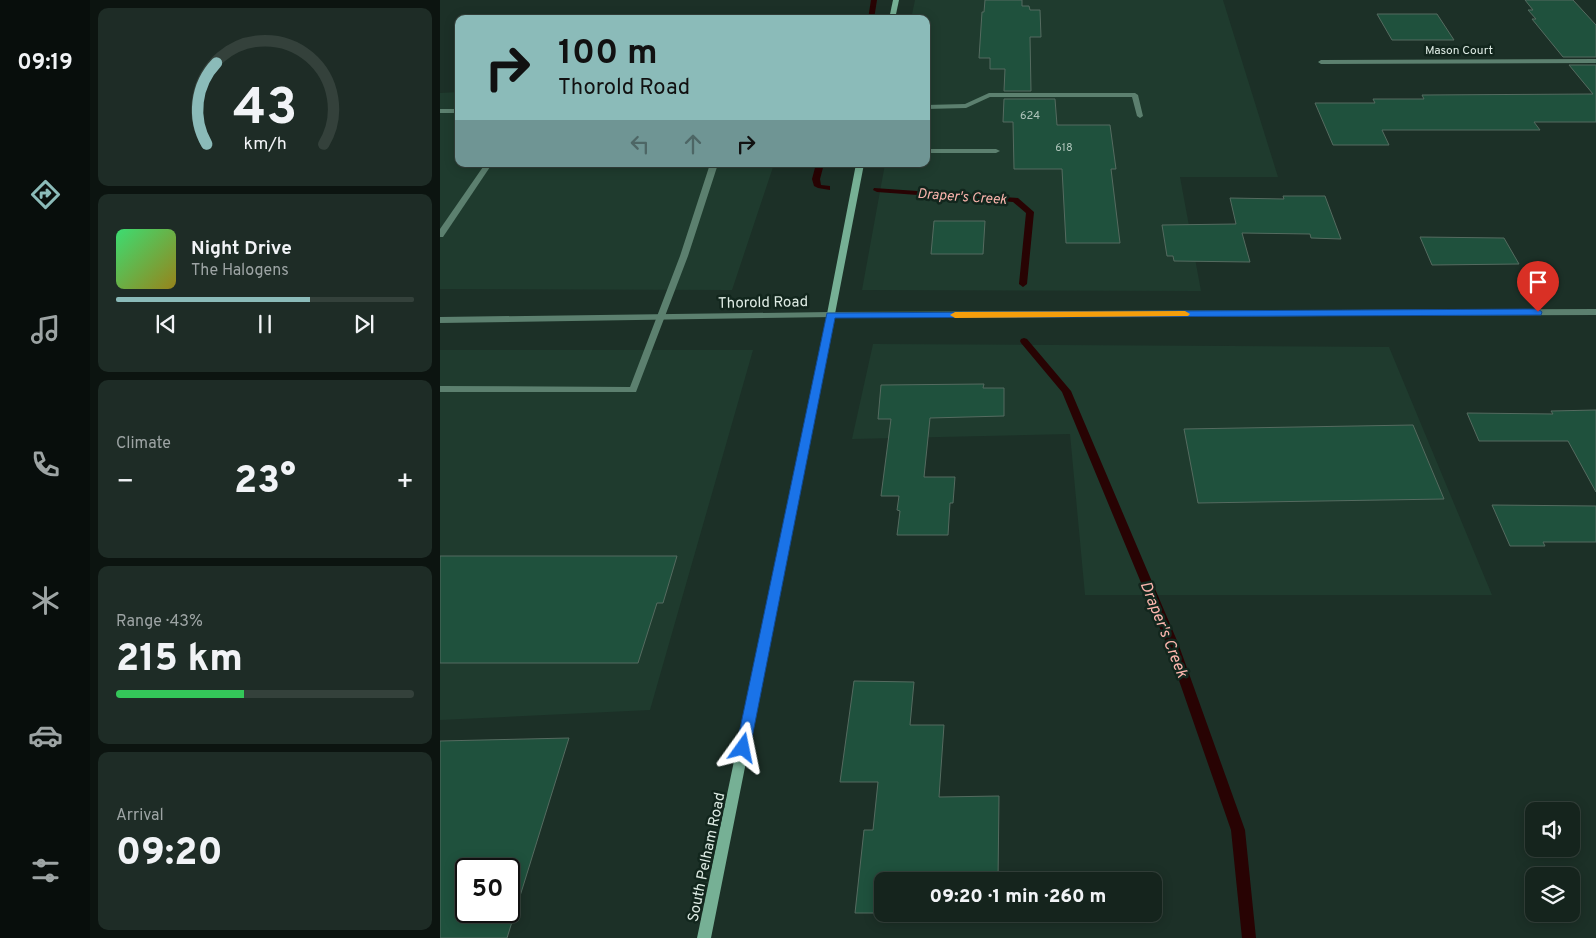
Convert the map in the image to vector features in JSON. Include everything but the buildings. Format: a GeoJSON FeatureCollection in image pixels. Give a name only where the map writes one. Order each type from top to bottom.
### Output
{"type":"FeatureCollection","features":[{"type":"Feature","properties":{"kind":"main road"},"geometry":{"type":"LineString","coordinates":[[893,15],[896,0]]}},
{"type":"Feature","properties":{"kind":"main road","name":"South Pelham Road"},"geometry":{"type":"LineString","coordinates":[[704,938],[859,167]]}},
{"type":"Feature","properties":{"kind":"street","name":"Mason Court"},"geometry":{"type":"LineString","coordinates":[[1321,62],[1596,61]]}},
{"type":"Feature","properties":{"kind":"street"},"geometry":{"type":"LineString","coordinates":[[930,107],[966,106],[988,95],[1135,95],[1140,116]]}},
{"type":"Feature","properties":{"kind":"street"},"geometry":{"type":"LineString","coordinates":[[440,112],[455,111]]}},
{"type":"Feature","properties":{"kind":"street"},"geometry":{"type":"LineString","coordinates":[[930,151],[996,151]]}},
{"type":"Feature","properties":{"kind":"street"},"geometry":{"type":"LineString","coordinates":[[440,235],[486,167]]}},
{"type":"Feature","properties":{"kind":"street"},"geometry":{"type":"LineString","coordinates":[[440,389],[633,390],[684,256],[713,167]]}},
{"type":"Feature","properties":{"kind":"street","name":"Thorold Road"},"geometry":{"type":"LineString","coordinates":[[440,320],[831,315],[1596,312]]}},
{"type":"Feature","properties":{"kind":"shaded area"},"geometry":{"type":"Polygon","coordinates":[[[915,0],[1223,0],[1278,177],[1180,177],[1201,291],[862,290],[884,167],[930,167],[930,15],[912,15],[915,0]]]}},
{"type":"Feature","properties":{"kind":"shaded area"},"geometry":{"type":"Polygon","coordinates":[[[455,92],[455,167],[773,167],[732,290],[440,289],[440,93],[455,92]]]}},
{"type":"Feature","properties":{"kind":"shaded area"},"geometry":{"type":"Polygon","coordinates":[[[873,344],[1389,347],[1492,595],[1085,595],[1070,434],[852,439],[873,344]]]}},
{"type":"Feature","properties":{"kind":"shaded area"},"geometry":{"type":"Polygon","coordinates":[[[440,350],[753,350],[650,710],[440,720],[440,350]]]}},
{"type":"Feature","properties":{"kind":"waterway","name":"Draper's Creek"},"geometry":{"type":"LineString","coordinates":[[872,15],[874,0]]}},
{"type":"Feature","properties":{"kind":"waterway","name":"Draper's Creek"},"geometry":{"type":"LineString","coordinates":[[819,167],[816,179],[818,186],[827,188]]}},
{"type":"Feature","properties":{"kind":"waterway","name":"Draper's Creek"},"geometry":{"type":"LineString","coordinates":[[877,190],[1015,200],[1030,212],[1023,284]]}},
{"type":"Feature","properties":{"kind":"waterway","name":"Draper's Creek"},"geometry":{"type":"LineString","coordinates":[[1024,341],[1066,391],[1172,643],[1238,830],[1249,938]]}},
{"type":"Feature","properties":{"kind":"slow traffic"},"geometry":{"type":"LineString","coordinates":[[955,315],[1185,314]]}},
{"type":"Feature","properties":{"kind":"route"},"geometry":{"type":"LineString","coordinates":[[743,748],[831,315],[1538,312]]}}]}
